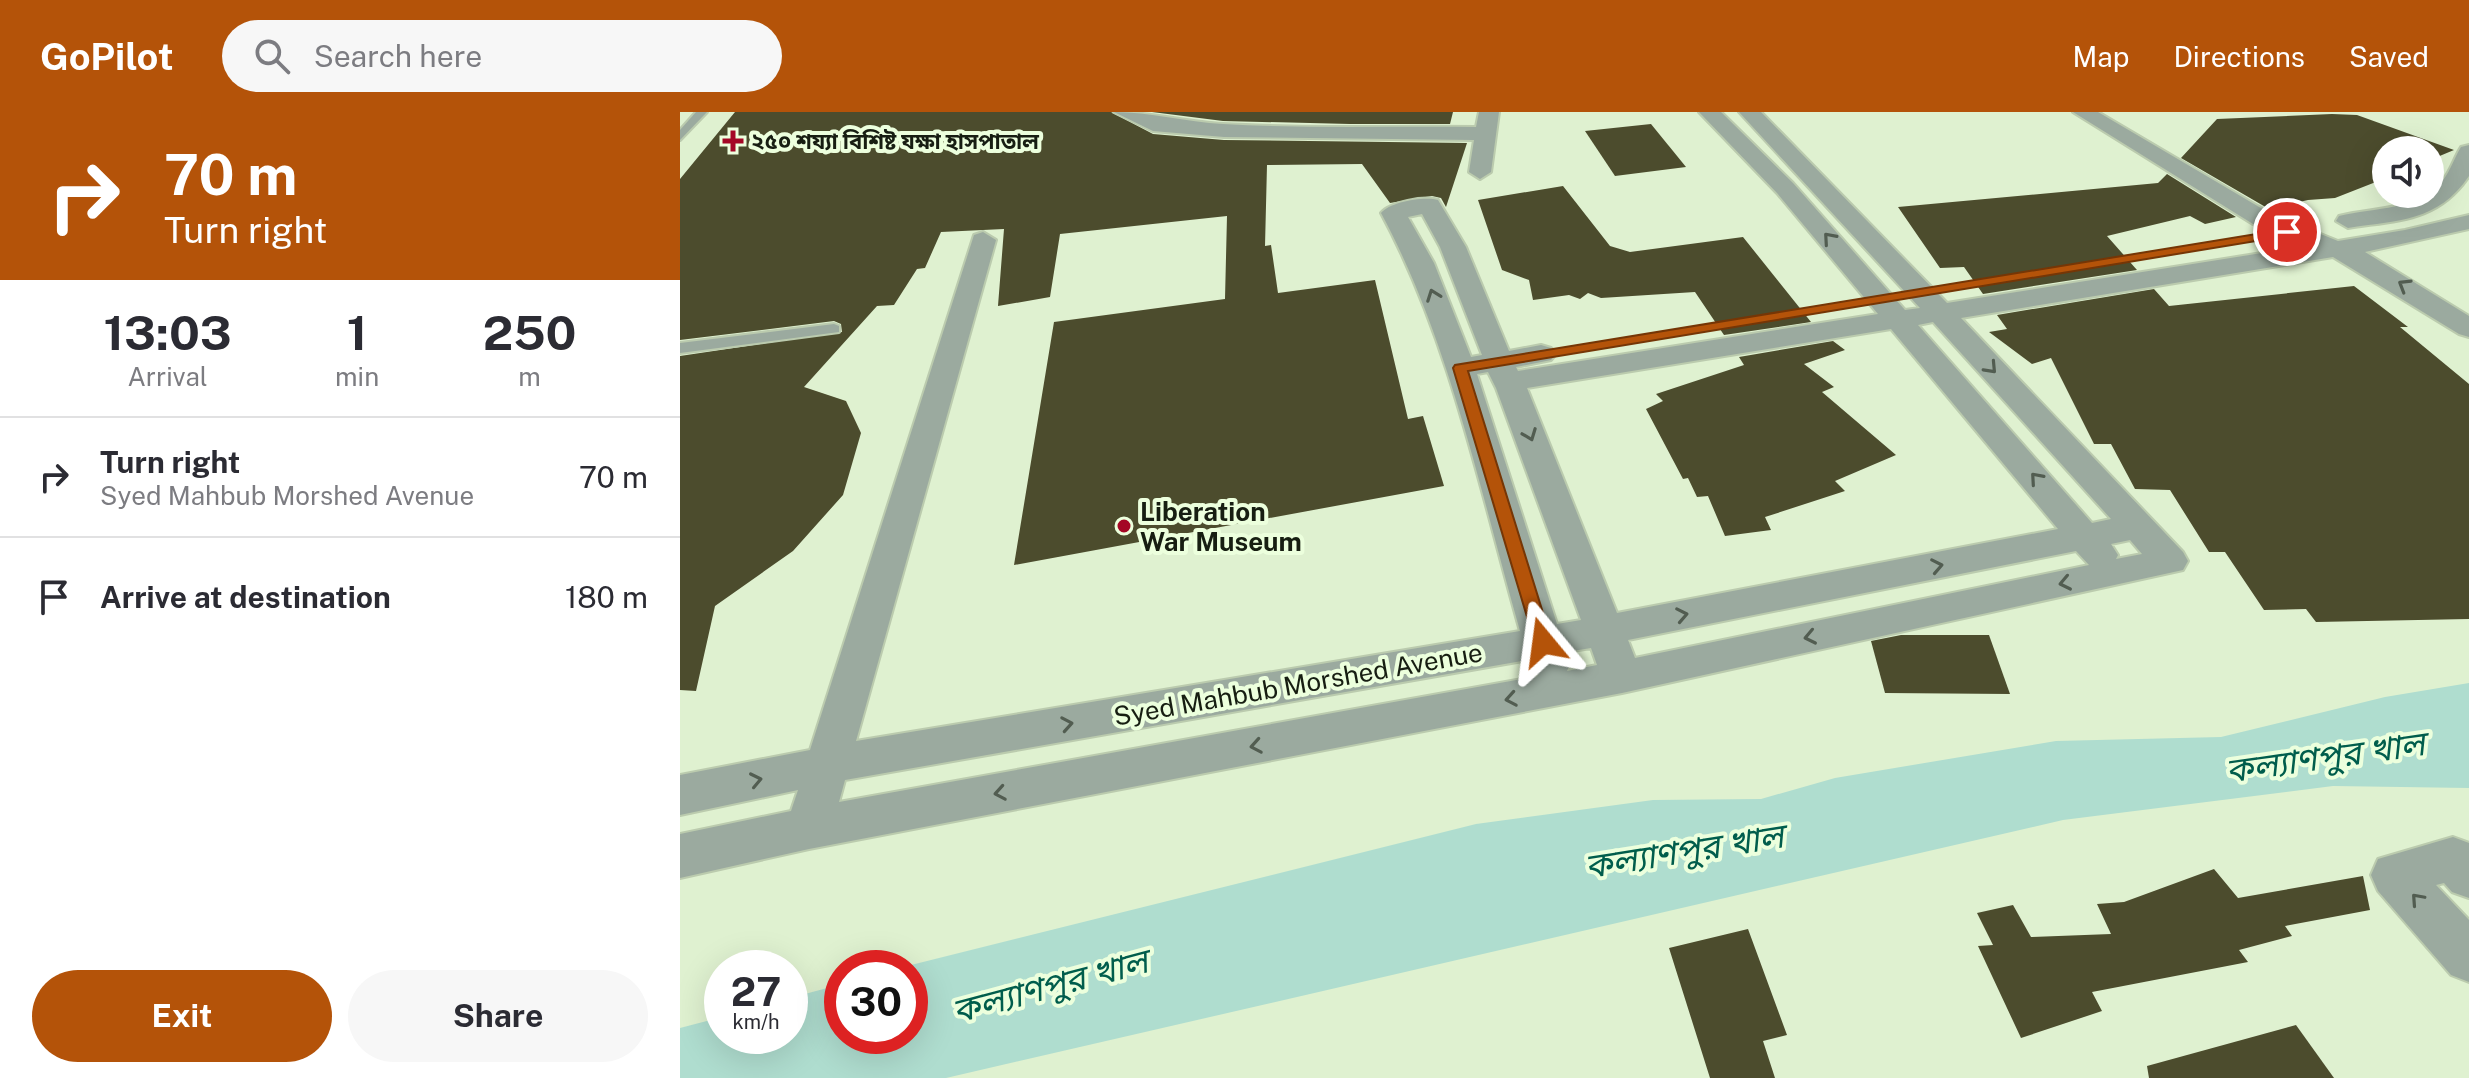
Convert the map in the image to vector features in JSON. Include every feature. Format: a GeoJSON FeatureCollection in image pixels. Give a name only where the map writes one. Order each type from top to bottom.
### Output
{"type":"FeatureCollection","features":[{"type":"Feature","properties":{"kind":"street"},"geometry":{"type":"LineString","coordinates":[[1124,112],[1153,125],[1224,131],[1483,134]]}},
{"type":"Feature","properties":{"kind":"street"},"geometry":{"type":"LineString","coordinates":[[1480,172],[1483,134],[1489,112]]}},
{"type":"Feature","properties":{"kind":"street"},"geometry":{"type":"LineString","coordinates":[[680,856],[809,828],[1558,690],[2170,561],[2139,526],[1709,112]]}},
{"type":"Feature","properties":{"kind":"street"},"geometry":{"type":"LineString","coordinates":[[1749,112],[1820,183],[2114,573]]}},
{"type":"Feature","properties":{"kind":"street"},"geometry":{"type":"LineString","coordinates":[[2083,112],[2326,237],[2411,263]]}},
{"type":"Feature","properties":{"kind":"street"},"geometry":{"type":"LineString","coordinates":[[2111,112],[2326,237],[2469,328]]}},
{"type":"Feature","properties":{"kind":"street"},"geometry":{"type":"LineString","coordinates":[[1909,304],[2326,237],[2436,203],[2455,183],[2469,152]]}},
{"type":"Feature","properties":{"kind":"street"},"geometry":{"type":"LineString","coordinates":[[1785,188],[1820,183]]}},
{"type":"Feature","properties":{"kind":"street"},"geometry":{"type":"LineString","coordinates":[[1558,690],[1464,378],[1421,263],[1393,213],[1429,205],[1453,247],[1622,677]]}},
{"type":"Feature","properties":{"kind":"street"},"geometry":{"type":"LineString","coordinates":[[1464,378],[2326,237],[2469,222]]}},
{"type":"Feature","properties":{"kind":"street"},"geometry":{"type":"LineString","coordinates":[[809,828],[983,240]]}},
{"type":"Feature","properties":{"kind":"street","name":"Syed Mahbub Morshed Avenue"},"geometry":{"type":"LineString","coordinates":[[680,795],[827,765],[1543,642],[2139,526]]}},
{"type":"Feature","properties":{"kind":"street"},"geometry":{"type":"LineString","coordinates":[[2469,876],[2453,859],[2395,875],[2469,957]]}},
{"type":"Feature","properties":{"kind":"lane"},"geometry":{"type":"LineString","coordinates":[[680,114],[701,112]]}},
{"type":"Feature","properties":{"kind":"lane"},"geometry":{"type":"LineString","coordinates":[[680,137],[701,112]]}},
{"type":"Feature","properties":{"kind":"lane"},"geometry":{"type":"LineString","coordinates":[[680,348],[834,329]]}},
{"type":"Feature","properties":{"kind":"water","name":"কল্যাণপুর খাল"},"geometry":{"type":"Polygon","coordinates":[[[2469,683],[2469,788],[2333,786],[2063,820],[946,1078],[680,1078],[680,1028],[704,1022],[704,1054],[808,1054],[808,993],[824,989],[824,1054],[928,1054],[928,961],[1476,824],[1653,800],[1761,799],[1835,778],[2056,741],[2221,737],[2385,697],[2469,683]]]}},
{"type":"Feature","properties":{"kind":"building"},"geometry":{"type":"Polygon","coordinates":[[[735,112],[1111,112],[1153,134],[1224,140],[1467,143],[1446,207],[1441,198],[1432,196],[1390,203],[1362,164],[1267,165],[1265,246],[1271,245],[1278,293],[1375,280],[1408,419],[1423,416],[1444,486],[1014,565],[1054,322],[1225,299],[1227,216],[1060,234],[1050,297],[998,306],[1004,229],[941,232],[925,268],[917,269],[894,305],[877,306],[804,387],[846,401],[861,433],[843,495],[793,551],[715,606],[696,691],[680,690],[680,356],[842,332],[841,324],[834,321],[680,340],[680,179],[735,112]]]}},
{"type":"Feature","properties":{"kind":"building"},"geometry":{"type":"Polygon","coordinates":[[[1152,112],[1453,112],[1450,124],[1350,124],[1223,121],[1152,112]]]}},
{"type":"Feature","properties":{"kind":"building"},"geometry":{"type":"Polygon","coordinates":[[[2357,115],[2415,136],[2372,136],[2372,183],[2335,198],[2308,200],[2269,209],[2181,158],[2217,119],[2357,115]]]}},
{"type":"Feature","properties":{"kind":"building"},"geometry":{"type":"Polygon","coordinates":[[[1651,124],[1686,167],[1615,176],[1585,131],[1651,124]]]}},
{"type":"Feature","properties":{"kind":"building"},"geometry":{"type":"Polygon","coordinates":[[[2167,174],[2236,217],[2205,224],[2190,216],[2107,236],[2137,270],[1983,294],[1964,267],[1940,268],[1898,207],[2158,183],[2167,174]]]}},
{"type":"Feature","properties":{"kind":"building"},"geometry":{"type":"Polygon","coordinates":[[[1563,186],[1610,246],[1630,252],[1743,237],[1811,322],[1724,335],[1695,292],[1601,298],[1588,293],[1580,299],[1569,295],[1533,300],[1529,280],[1502,270],[1478,200],[1563,186]]]}},
{"type":"Feature","properties":{"kind":"building"},"geometry":{"type":"Polygon","coordinates":[[[2354,286],[2408,327],[2400,327],[2469,384],[2469,619],[2316,622],[2306,609],[2264,610],[2225,552],[2209,552],[2170,490],[2135,489],[2111,444],[2094,444],[2051,358],[2032,364],[1989,332],[2007,329],[1997,315],[2154,289],[2169,306],[2354,286]]]}},
{"type":"Feature","properties":{"kind":"building"},"geometry":{"type":"Polygon","coordinates":[[[1833,341],[1845,350],[1804,364],[1834,387],[1822,392],[1896,455],[1835,481],[1845,491],[1765,517],[1771,530],[1725,536],[1708,496],[1697,497],[1688,478],[1683,479],[1646,409],[1663,401],[1656,394],[1744,365],[1739,357],[1833,341]]]}},
{"type":"Feature","properties":{"kind":"building"},"geometry":{"type":"Polygon","coordinates":[[[1901,635],[1989,635],[2010,694],[1885,693],[1871,641],[1901,635]]]}},
{"type":"Feature","properties":{"kind":"building"},"geometry":{"type":"Polygon","coordinates":[[[2214,869],[2238,898],[2363,876],[2370,910],[2285,926],[2292,936],[2239,950],[2248,962],[2092,992],[2102,1011],[2021,1038],[1978,946],[1993,945],[1977,913],[2013,905],[2031,937],[2111,934],[2097,904],[2124,902],[2214,869]]]}},
{"type":"Feature","properties":{"kind":"building"},"geometry":{"type":"Polygon","coordinates":[[[1748,929],[1787,1035],[1763,1041],[1775,1078],[1710,1078],[1669,948],[1748,929]]]}},
{"type":"Feature","properties":{"kind":"building"},"geometry":{"type":"Polygon","coordinates":[[[2296,1025],[2334,1078],[2149,1078],[2147,1066],[2296,1025]]]}},
{"type":"Feature","properties":{"kind":"place","name":"২৫০ শয্যা বিশিষ্ট যক্ষা হাসপাতাল"},"geometry":{"type":"Point","coordinates":[733,141]}},
{"type":"Feature","properties":{"kind":"place","name":"Liberation War Museum"},"geometry":{"type":"Point","coordinates":[1124,526]}},
{"type":"Feature","properties":{"kind":"route"},"geometry":{"type":"LineString","coordinates":[[1543,642],[1460,368],[2287,232]]}}]}
